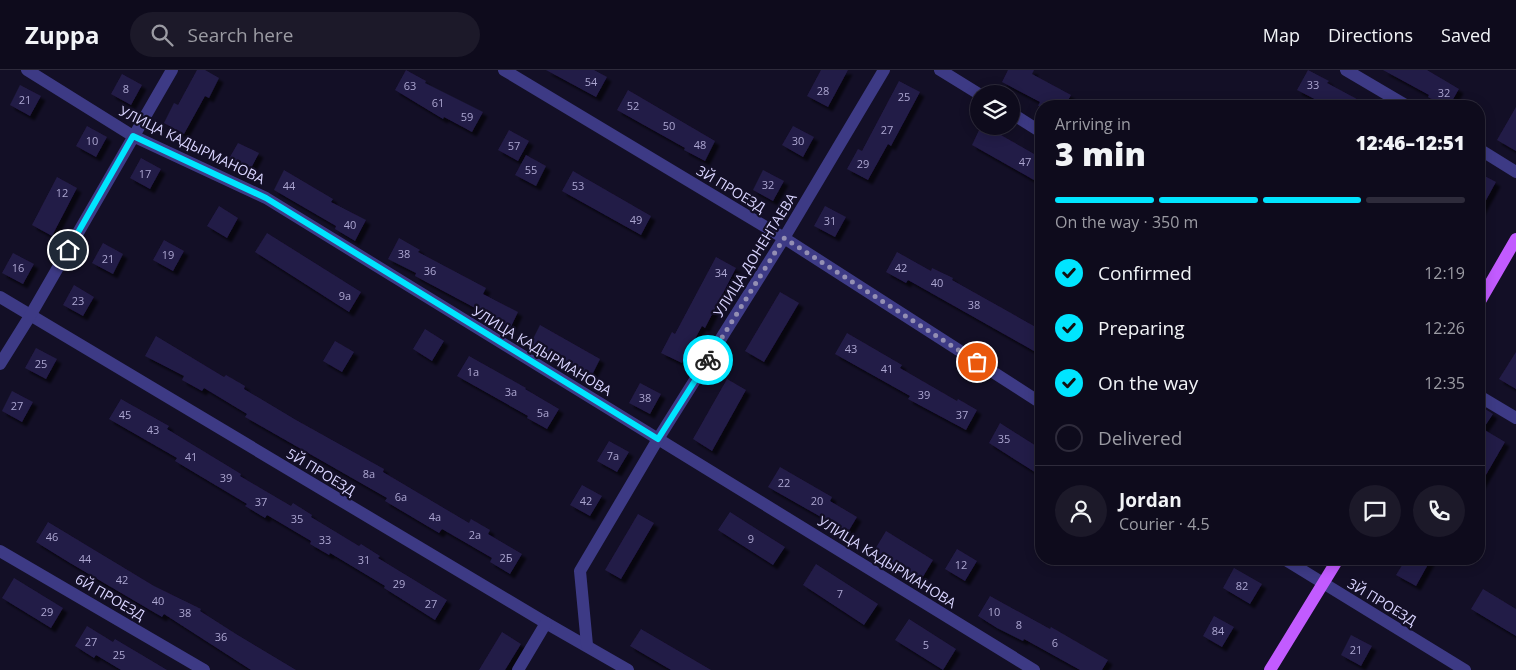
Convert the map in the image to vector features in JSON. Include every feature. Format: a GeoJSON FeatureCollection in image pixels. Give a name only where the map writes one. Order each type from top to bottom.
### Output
{"type":"FeatureCollection","features":[{"type":"Feature","properties":{"kind":"main road"},"geometry":{"type":"LineString","coordinates":[[1485,293],[1516,239]]}},
{"type":"Feature","properties":{"kind":"main road"},"geometry":{"type":"LineString","coordinates":[[1270,670],[1335,565]]}},
{"type":"Feature","properties":{"kind":"street","name":"УЛИЦА КАДЫРМАНОВА"},"geometry":{"type":"LineString","coordinates":[[26,70],[133,136],[266,198],[1034,670]]}},
{"type":"Feature","properties":{"kind":"street"},"geometry":{"type":"LineString","coordinates":[[0,364],[30,316],[172,70]]}},
{"type":"Feature","properties":{"kind":"street","name":"3Й ПРОЕЗД"},"geometry":{"type":"LineString","coordinates":[[504,70],[784,238],[1035,399]]}},
{"type":"Feature","properties":{"kind":"street","name":"УЛИЦА ДОНЕНТАЕВА"},"geometry":{"type":"LineString","coordinates":[[587,644],[580,571],[658,439],[784,238],[884,70]]}},
{"type":"Feature","properties":{"kind":"street"},"geometry":{"type":"LineString","coordinates":[[940,70],[970,88]]}},
{"type":"Feature","properties":{"kind":"street"},"geometry":{"type":"LineString","coordinates":[[1346,70],[1397,100]]}},
{"type":"Feature","properties":{"kind":"street"},"geometry":{"type":"LineString","coordinates":[[1020,119],[1035,128]]}},
{"type":"Feature","properties":{"kind":"street"},"geometry":{"type":"LineString","coordinates":[[1485,154],[1516,172]]}},
{"type":"Feature","properties":{"kind":"street","name":"5Й ПРОЕЗД"},"geometry":{"type":"LineString","coordinates":[[0,297],[628,670]]}},
{"type":"Feature","properties":{"kind":"street"},"geometry":{"type":"LineString","coordinates":[[1485,400],[1516,418]]}},
{"type":"Feature","properties":{"kind":"street","name":"6Й ПРОЕЗД"},"geometry":{"type":"LineString","coordinates":[[0,550],[204,670]]}},
{"type":"Feature","properties":{"kind":"street","name":"3Й ПРОЕЗД"},"geometry":{"type":"LineString","coordinates":[[1294,565],[1465,670]]}},
{"type":"Feature","properties":{"kind":"street"},"geometry":{"type":"LineString","coordinates":[[518,670],[546,623]]}},
{"type":"Feature","properties":{"kind":"building"},"geometry":{"type":"Polygon","coordinates":[[[197,70],[205,70],[219,78],[209,98],[205,96],[184,134],[164,123],[174,103],[178,105],[197,70]]]}},
{"type":"Feature","properties":{"kind":"building"},"geometry":{"type":"Polygon","coordinates":[[[406,70],[426,81],[425,83],[483,112],[472,132],[444,117],[443,119],[395,90],[406,70]]]}},
{"type":"Feature","properties":{"kind":"building"},"geometry":{"type":"Polygon","coordinates":[[[546,70],[594,70],[607,77],[596,97],[546,70]]]}},
{"type":"Feature","properties":{"kind":"building"},"geometry":{"type":"Polygon","coordinates":[[[821,70],[848,70],[828,107],[807,96],[821,70]]]}},
{"type":"Feature","properties":{"kind":"building"},"geometry":{"type":"Polygon","coordinates":[[[1008,70],[1034,70],[1032,74],[1071,95],[1068,100],[1036,100],[1020,91],[1020,85],[1008,85],[1002,82],[1008,70]]]}},
{"type":"Feature","properties":{"kind":"building"},"geometry":{"type":"Polygon","coordinates":[[[1308,70],[1329,81],[1327,83],[1359,100],[1316,100],[1297,90],[1308,70]]]}},
{"type":"Feature","properties":{"kind":"building"},"geometry":{"type":"Polygon","coordinates":[[[1383,70],[1427,70],[1459,89],[1453,100],[1433,100],[1428,97],[1429,95],[1383,70]]]}},
{"type":"Feature","properties":{"kind":"building"},"geometry":{"type":"Polygon","coordinates":[[[122,74],[142,85],[131,105],[111,94],[122,74]]]}},
{"type":"Feature","properties":{"kind":"building"},"geometry":{"type":"Polygon","coordinates":[[[899,81],[920,92],[891,146],[888,144],[868,180],[847,169],[858,149],[862,151],[899,81]]]}},
{"type":"Feature","properties":{"kind":"building"},"geometry":{"type":"Polygon","coordinates":[[[20,85],[41,96],[30,116],[10,105],[20,85]]]}},
{"type":"Feature","properties":{"kind":"building"},"geometry":{"type":"Polygon","coordinates":[[[628,90],[715,141],[705,161],[617,110],[628,90]]]}},
{"type":"Feature","properties":{"kind":"building"},"geometry":{"type":"Polygon","coordinates":[[[1516,107],[1516,151],[1497,140],[1516,107]]]}},
{"type":"Feature","properties":{"kind":"building"},"geometry":{"type":"Polygon","coordinates":[[[87,126],[107,137],[96,157],[76,146],[87,126]]]}},
{"type":"Feature","properties":{"kind":"building"},"geometry":{"type":"Polygon","coordinates":[[[793,126],[814,137],[803,157],[782,145],[793,126]]]}},
{"type":"Feature","properties":{"kind":"building"},"geometry":{"type":"Polygon","coordinates":[[[509,130],[529,141],[518,161],[498,150],[509,130]]]}},
{"type":"Feature","properties":{"kind":"building"},"geometry":{"type":"Polygon","coordinates":[[[977,135],[1001,135],[1035,155],[1035,181],[972,145],[977,135]]]}},
{"type":"Feature","properties":{"kind":"building"},"geometry":{"type":"Polygon","coordinates":[[[238,143],[259,153],[248,174],[227,162],[238,143]]]}},
{"type":"Feature","properties":{"kind":"building"},"geometry":{"type":"Polygon","coordinates":[[[526,155],[546,166],[536,186],[515,175],[526,155]]]}},
{"type":"Feature","properties":{"kind":"building"},"geometry":{"type":"Polygon","coordinates":[[[141,158],[161,169],[150,189],[130,178],[141,158]]]}},
{"type":"Feature","properties":{"kind":"building"},"geometry":{"type":"Polygon","coordinates":[[[284,170],[333,199],[331,202],[366,220],[355,241],[335,229],[336,226],[274,190],[284,170]]]}},
{"type":"Feature","properties":{"kind":"building"},"geometry":{"type":"Polygon","coordinates":[[[763,170],[784,181],[773,201],[753,190],[763,170]]]}},
{"type":"Feature","properties":{"kind":"building"},"geometry":{"type":"Polygon","coordinates":[[[573,171],[651,216],[641,235],[562,191],[573,171]]]}},
{"type":"Feature","properties":{"kind":"building"},"geometry":{"type":"Polygon","coordinates":[[[1485,176],[1496,182],[1485,202],[1485,176]]]}},
{"type":"Feature","properties":{"kind":"building"},"geometry":{"type":"Polygon","coordinates":[[[57,177],[77,188],[52,236],[32,225],[57,177]]]}},
{"type":"Feature","properties":{"kind":"building"},"geometry":{"type":"Polygon","coordinates":[[[219,206],[238,218],[227,238],[207,226],[219,206]]]}},
{"type":"Feature","properties":{"kind":"building"},"geometry":{"type":"Polygon","coordinates":[[[825,206],[846,217],[835,237],[814,226],[825,206]]]}},
{"type":"Feature","properties":{"kind":"building"},"geometry":{"type":"Polygon","coordinates":[[[267,233],[361,292],[349,312],[255,252],[267,233]]]}},
{"type":"Feature","properties":{"kind":"building"},"geometry":{"type":"Polygon","coordinates":[[[399,238],[420,250],[418,252],[486,288],[483,294],[518,312],[508,333],[487,321],[490,316],[415,276],[416,273],[388,259],[399,238]]]}},
{"type":"Feature","properties":{"kind":"building"},"geometry":{"type":"Polygon","coordinates":[[[164,240],[184,251],[173,271],[153,260],[164,240]]]}},
{"type":"Feature","properties":{"kind":"building"},"geometry":{"type":"Polygon","coordinates":[[[103,243],[123,254],[113,274],[92,263],[103,243]]]}},
{"type":"Feature","properties":{"kind":"building"},"geometry":{"type":"Polygon","coordinates":[[[897,252],[931,271],[932,268],[953,278],[952,280],[1035,327],[1035,352],[908,280],[906,283],[886,272],[897,252]]]}},
{"type":"Feature","properties":{"kind":"building"},"geometry":{"type":"Polygon","coordinates":[[[13,253],[34,264],[23,284],[2,273],[13,253]]]}},
{"type":"Feature","properties":{"kind":"building"},"geometry":{"type":"Polygon","coordinates":[[[716,257],[736,268],[705,328],[702,326],[682,363],[661,353],[672,332],[675,334],[716,257]]]}},
{"type":"Feature","properties":{"kind":"building"},"geometry":{"type":"Polygon","coordinates":[[[74,285],[94,297],[83,316],[63,305],[74,285]]]}},
{"type":"Feature","properties":{"kind":"building"},"geometry":{"type":"Polygon","coordinates":[[[780,292],[799,303],[764,362],[745,351],[780,292]]]}},
{"type":"Feature","properties":{"kind":"building"},"geometry":{"type":"Polygon","coordinates":[[[540,325],[600,359],[590,379],[530,345],[540,325]]]}},
{"type":"Feature","properties":{"kind":"building"},"geometry":{"type":"Polygon","coordinates":[[[425,329],[444,341],[432,361],[413,349],[425,329]]]}},
{"type":"Feature","properties":{"kind":"building"},"geometry":{"type":"Polygon","coordinates":[[[847,333],[902,365],[900,368],[957,401],[958,399],[977,410],[966,430],[908,399],[910,396],[835,354],[847,333]]]}},
{"type":"Feature","properties":{"kind":"building"},"geometry":{"type":"Polygon","coordinates":[[[156,336],[224,377],[226,375],[245,386],[244,389],[296,420],[384,469],[383,472],[469,523],[471,519],[490,530],[488,534],[522,554],[510,574],[490,562],[492,558],[442,529],[439,533],[385,501],[387,498],[245,417],[247,414],[204,388],[202,391],[182,380],[184,376],[145,356],[156,336]]]}},
{"type":"Feature","properties":{"kind":"building"},"geometry":{"type":"Polygon","coordinates":[[[335,341],[354,352],[342,372],[323,361],[335,341]]]}},
{"type":"Feature","properties":{"kind":"building"},"geometry":{"type":"Polygon","coordinates":[[[36,348],[57,359],[46,379],[25,368],[36,348]]]}},
{"type":"Feature","properties":{"kind":"building"},"geometry":{"type":"Polygon","coordinates":[[[1516,352],[1516,389],[1499,379],[1516,352]]]}},
{"type":"Feature","properties":{"kind":"building"},"geometry":{"type":"Polygon","coordinates":[[[469,356],[559,409],[547,429],[527,418],[528,416],[457,376],[469,356]]]}},
{"type":"Feature","properties":{"kind":"building"},"geometry":{"type":"Polygon","coordinates":[[[727,379],[746,390],[712,451],[693,439],[727,379]]]}},
{"type":"Feature","properties":{"kind":"building"},"geometry":{"type":"Polygon","coordinates":[[[640,383],[661,394],[650,414],[629,403],[640,383]]]}},
{"type":"Feature","properties":{"kind":"building"},"geometry":{"type":"Polygon","coordinates":[[[12,391],[33,402],[22,422],[2,411],[12,391]]]}},
{"type":"Feature","properties":{"kind":"building"},"geometry":{"type":"Polygon","coordinates":[[[121,399],[169,426],[167,429],[241,474],[240,476],[291,506],[293,503],[312,515],[311,517],[359,546],[361,544],[380,556],[378,558],[447,600],[435,620],[384,588],[385,586],[330,553],[329,555],[310,544],[311,541],[267,515],[265,518],[245,506],[247,504],[175,461],[177,458],[109,419],[121,399]]]}},
{"type":"Feature","properties":{"kind":"building"},"geometry":{"type":"Polygon","coordinates":[[[1485,409],[1493,414],[1485,426],[1485,409]]]}},
{"type":"Feature","properties":{"kind":"building"},"geometry":{"type":"Polygon","coordinates":[[[1000,423],[1035,445],[1035,472],[989,443],[1000,423]]]}},
{"type":"Feature","properties":{"kind":"building"},"geometry":{"type":"Polygon","coordinates":[[[1485,430],[1505,442],[1485,477],[1485,430]]]}},
{"type":"Feature","properties":{"kind":"building"},"geometry":{"type":"Polygon","coordinates":[[[609,441],[629,452],[617,472],[597,461],[609,441]]]}},
{"type":"Feature","properties":{"kind":"building"},"geometry":{"type":"Polygon","coordinates":[[[780,467],[832,497],[830,501],[857,517],[845,537],[826,526],[828,521],[768,487],[780,467]]]}},
{"type":"Feature","properties":{"kind":"building"},"geometry":{"type":"Polygon","coordinates":[[[582,485],[602,496],[590,516],[570,505],[582,485]]]}},
{"type":"Feature","properties":{"kind":"building"},"geometry":{"type":"Polygon","coordinates":[[[730,512],[785,547],[773,565],[718,530],[730,512]]]}},
{"type":"Feature","properties":{"kind":"building"},"geometry":{"type":"Polygon","coordinates":[[[638,514],[654,523],[621,579],[605,570],[638,514]]]}},
{"type":"Feature","properties":{"kind":"building"},"geometry":{"type":"Polygon","coordinates":[[[48,522],[154,586],[201,609],[200,611],[296,670],[251,670],[164,614],[162,617],[70,563],[36,542],[48,522]]]}},
{"type":"Feature","properties":{"kind":"building"},"geometry":{"type":"Polygon","coordinates":[[[886,531],[933,560],[921,580],[874,551],[886,531]]]}},
{"type":"Feature","properties":{"kind":"building"},"geometry":{"type":"Polygon","coordinates":[[[957,549],[977,561],[965,581],[945,569],[957,549]]]}},
{"type":"Feature","properties":{"kind":"building"},"geometry":{"type":"Polygon","coordinates":[[[816,564],[878,604],[864,625],[803,585],[816,564]]]}},
{"type":"Feature","properties":{"kind":"building"},"geometry":{"type":"Polygon","coordinates":[[[1402,565],[1428,565],[1416,586],[1396,575],[1402,565]]]}},
{"type":"Feature","properties":{"kind":"building"},"geometry":{"type":"Polygon","coordinates":[[[1234,568],[1262,584],[1250,604],[1223,588],[1234,568]]]}},
{"type":"Feature","properties":{"kind":"building"},"geometry":{"type":"Polygon","coordinates":[[[14,578],[63,608],[51,628],[2,598],[14,578]]]}},
{"type":"Feature","properties":{"kind":"building"},"geometry":{"type":"Polygon","coordinates":[[[1483,589],[1516,609],[1516,636],[1471,609],[1483,589]]]}},
{"type":"Feature","properties":{"kind":"building"},"geometry":{"type":"Polygon","coordinates":[[[990,596],[1050,629],[1051,627],[1108,660],[1102,670],[1080,670],[1024,639],[1023,641],[997,628],[978,616],[990,596]]]}},
{"type":"Feature","properties":{"kind":"building"},"geometry":{"type":"Polygon","coordinates":[[[1214,616],[1234,627],[1222,647],[1203,636],[1214,616]]]}},
{"type":"Feature","properties":{"kind":"building"},"geometry":{"type":"Polygon","coordinates":[[[909,619],[956,649],[943,670],[895,640],[909,619]]]}},
{"type":"Feature","properties":{"kind":"building"},"geometry":{"type":"Polygon","coordinates":[[[87,626],[113,642],[115,639],[167,670],[121,670],[96,655],[94,658],[75,646],[87,626]]]}},
{"type":"Feature","properties":{"kind":"building"},"geometry":{"type":"Polygon","coordinates":[[[641,629],[711,670],[671,670],[630,646],[641,629]]]}},
{"type":"Feature","properties":{"kind":"building"},"geometry":{"type":"Polygon","coordinates":[[[502,632],[521,644],[505,670],[479,670],[502,632]]]}},
{"type":"Feature","properties":{"kind":"building"},"geometry":{"type":"Polygon","coordinates":[[[1351,635],[1372,646],[1361,666],[1341,655],[1351,635]]]}},
{"type":"Feature","properties":{"kind":"way so far"},"geometry":{"type":"LineString","coordinates":[[708,360],[784,238],[977,362]]}},
{"type":"Feature","properties":{"kind":"route"},"geometry":{"type":"LineString","coordinates":[[68,250],[133,136],[266,198],[396,280],[658,439],[708,360]]}}]}
